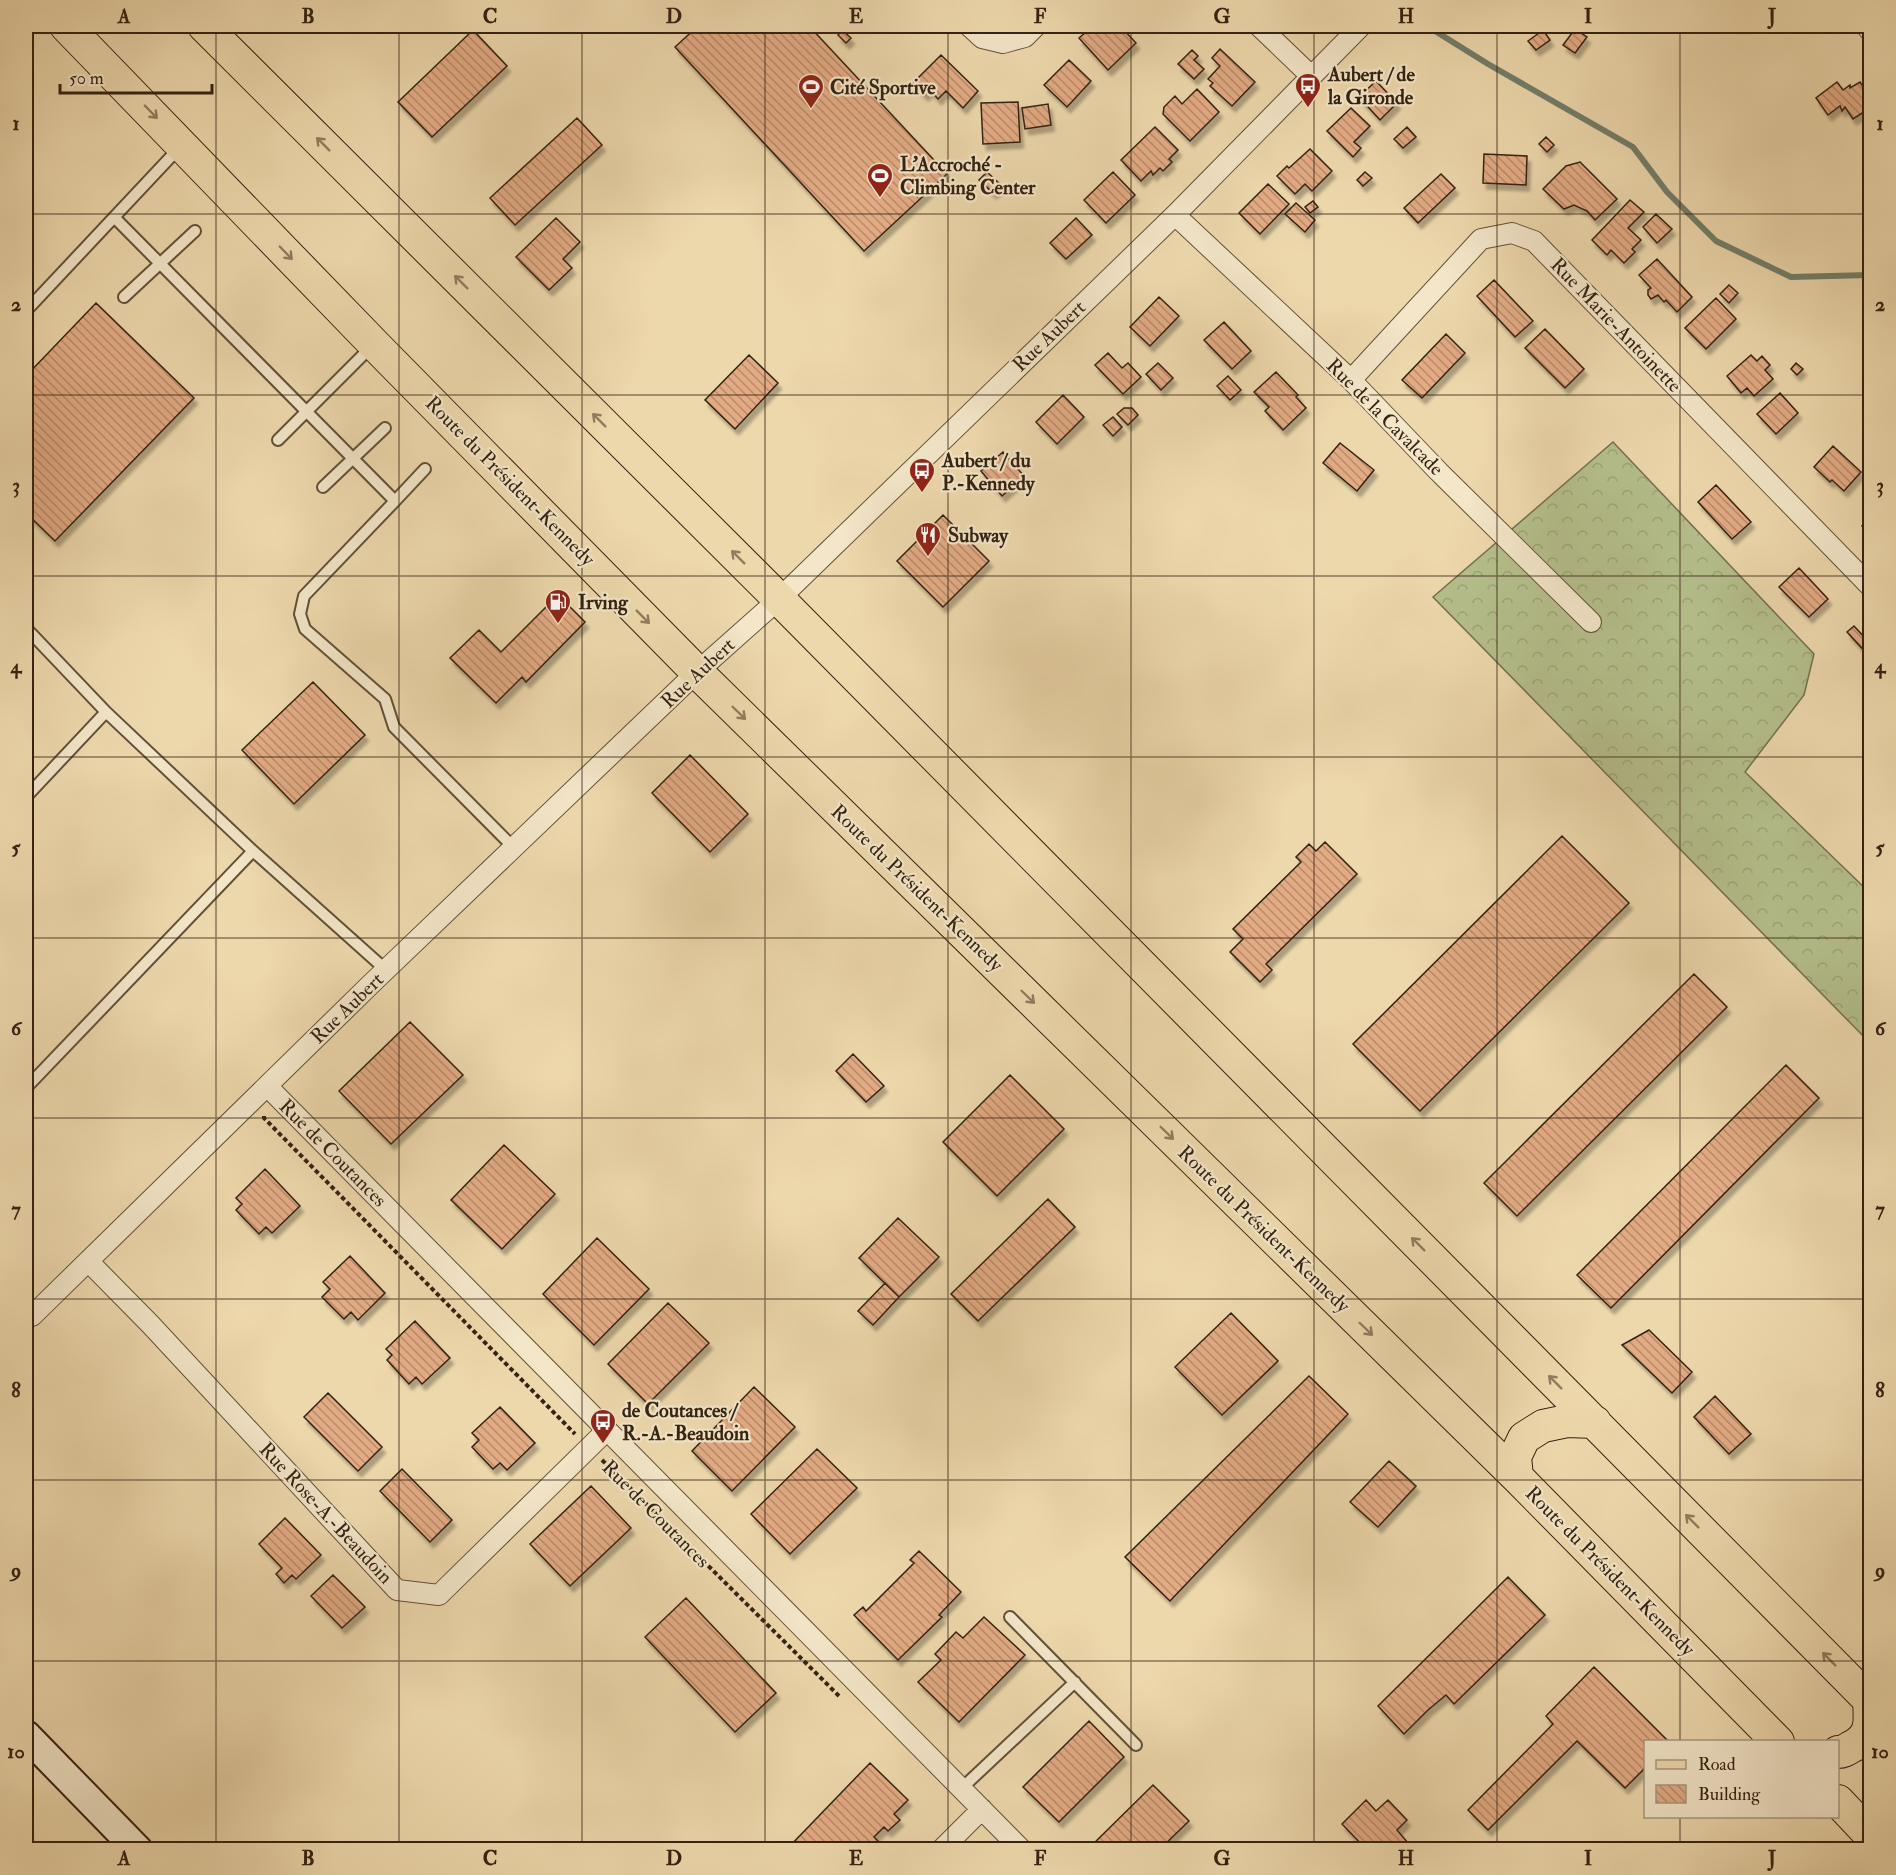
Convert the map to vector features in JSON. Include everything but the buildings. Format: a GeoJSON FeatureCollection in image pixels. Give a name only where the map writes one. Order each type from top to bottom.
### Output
{"type":"FeatureCollection","features":[{"type":"Feature","properties":{"kind":"main road","name":"Route du Président-Kennedy"},"geometry":{"type":"LineString","coordinates":[[66,26],[374,344],[697,672],[1517,1477],[1777,1740]]}},
{"type":"Feature","properties":{"kind":"main road"},"geometry":{"type":"LineString","coordinates":[[204,26],[779,599],[1870,1700],[1870,1727],[1861,1742],[1839,1752]]}},
{"type":"Feature","properties":{"kind":"main road"},"geometry":{"type":"LineString","coordinates":[[1517,1477],[1515,1457],[1524,1438],[1543,1426],[1567,1421],[1595,1422]]}},
{"type":"Feature","properties":{"kind":"main road"},"geometry":{"type":"LineString","coordinates":[[1839,1803],[1870,1835]]}},
{"type":"Feature","properties":{"kind":"street"},"geometry":{"type":"LineString","coordinates":[[969,26],[982,38],[1003,42],[1024,38],[1036,26]]}},
{"type":"Feature","properties":{"kind":"street"},"geometry":{"type":"LineString","coordinates":[[1259,26],[1310,75]]}},
{"type":"Feature","properties":{"kind":"street","name":"Rue Aubert"},"geometry":{"type":"LineString","coordinates":[[32,1316],[386,970],[697,672],[779,599],[1175,215],[1310,75],[1361,26]]}},
{"type":"Feature","properties":{"kind":"street"},"geometry":{"type":"LineString","coordinates":[[1866,26],[1870,31]]}},
{"type":"Feature","properties":{"kind":"street","name":"Rue de la Cavalcade"},"geometry":{"type":"LineString","coordinates":[[1175,215],[1351,380],[1439,472],[1592,622]]}},
{"type":"Feature","properties":{"kind":"street","name":"Rue Marie-Antoinette"},"geometry":{"type":"LineString","coordinates":[[1351,380],[1481,239],[1512,233],[1534,241],[1870,586]]}},
{"type":"Feature","properties":{"kind":"street","name":"Rue de Coutances"},"geometry":{"type":"LineString","coordinates":[[267,1086],[1022,1850]]}},
{"type":"Feature","properties":{"kind":"street","name":"Rue Rose-A.-Beaudoin"},"geometry":{"type":"LineString","coordinates":[[88,1261],[151,1325],[397,1590],[439,1595],[607,1430]]}},
{"type":"Feature","properties":{"kind":"street"},"geometry":{"type":"LineString","coordinates":[[26,1735],[138,1850]]}},
{"type":"Feature","properties":{"kind":"street"},"geometry":{"type":"LineString","coordinates":[[941,1850],[982,1809]]}},
{"type":"Feature","properties":{"kind":"lane"},"geometry":{"type":"LineString","coordinates":[[26,311],[182,145]]}},
{"type":"Feature","properties":{"kind":"lane"},"geometry":{"type":"LineString","coordinates":[[114,217],[395,501]]}},
{"type":"Feature","properties":{"kind":"lane"},"geometry":{"type":"LineString","coordinates":[[124,297],[195,231]]}},
{"type":"Feature","properties":{"kind":"lane"},"geometry":{"type":"LineString","coordinates":[[278,440],[374,344]]}},
{"type":"Feature","properties":{"kind":"lane"},"geometry":{"type":"LineString","coordinates":[[323,487],[384,428]]}},
{"type":"Feature","properties":{"kind":"lane"},"geometry":{"type":"LineString","coordinates":[[425,469],[304,596],[300,614],[305,629],[384,699],[394,727],[514,848]]}},
{"type":"Feature","properties":{"kind":"lane"},"geometry":{"type":"LineString","coordinates":[[28,634],[106,712],[253,851],[386,970]]}},
{"type":"Feature","properties":{"kind":"lane"},"geometry":{"type":"LineString","coordinates":[[26,797],[106,712]]}},
{"type":"Feature","properties":{"kind":"lane"},"geometry":{"type":"LineString","coordinates":[[26,1088],[253,851]]}},
{"type":"Feature","properties":{"kind":"lane"},"geometry":{"type":"LineString","coordinates":[[1010,1617],[1136,1745]]}},
{"type":"Feature","properties":{"kind":"lane"},"geometry":{"type":"LineString","coordinates":[[962,1788],[1075,1682]]}},
{"type":"Feature","properties":{"kind":"path","name":"Rue de Coutances"},"geometry":{"type":"LineString","coordinates":[[267,1086],[264,1118],[846,1703]]}},
{"type":"Feature","properties":{"kind":"green space"},"geometry":{"type":"Polygon","coordinates":[[[1613,442],[1814,654],[1804,695],[1745,772],[1870,893],[1870,1043],[1433,597],[1613,442]]]}},
{"type":"Feature","properties":{"kind":"waterway"},"geometry":{"type":"LineString","coordinates":[[1435,31],[1633,147],[1667,192],[1716,241],[1791,277],[1870,275]]}},
{"type":"Feature","properties":{"kind":"place","name":"Aubert / de la Gironde"},"geometry":{"type":"Point","coordinates":[1308,109]}},
{"type":"Feature","properties":{"kind":"place","name":"Cité Sportive"},"geometry":{"type":"Point","coordinates":[811,110]}},
{"type":"Feature","properties":{"kind":"place","name":"L'Accroché - Climbing Center"},"geometry":{"type":"Point","coordinates":[880,199]}},
{"type":"Feature","properties":{"kind":"place","name":"Aubert / du P.-Kennedy"},"geometry":{"type":"Point","coordinates":[922,494]}},
{"type":"Feature","properties":{"kind":"place","name":"Subway"},"geometry":{"type":"Point","coordinates":[928,558]}},
{"type":"Feature","properties":{"kind":"place","name":"Irving"},"geometry":{"type":"Point","coordinates":[558,625]}},
{"type":"Feature","properties":{"kind":"place","name":"de Coutances / R.-A.-Beaudoin"},"geometry":{"type":"Point","coordinates":[603,1445]}}]}
